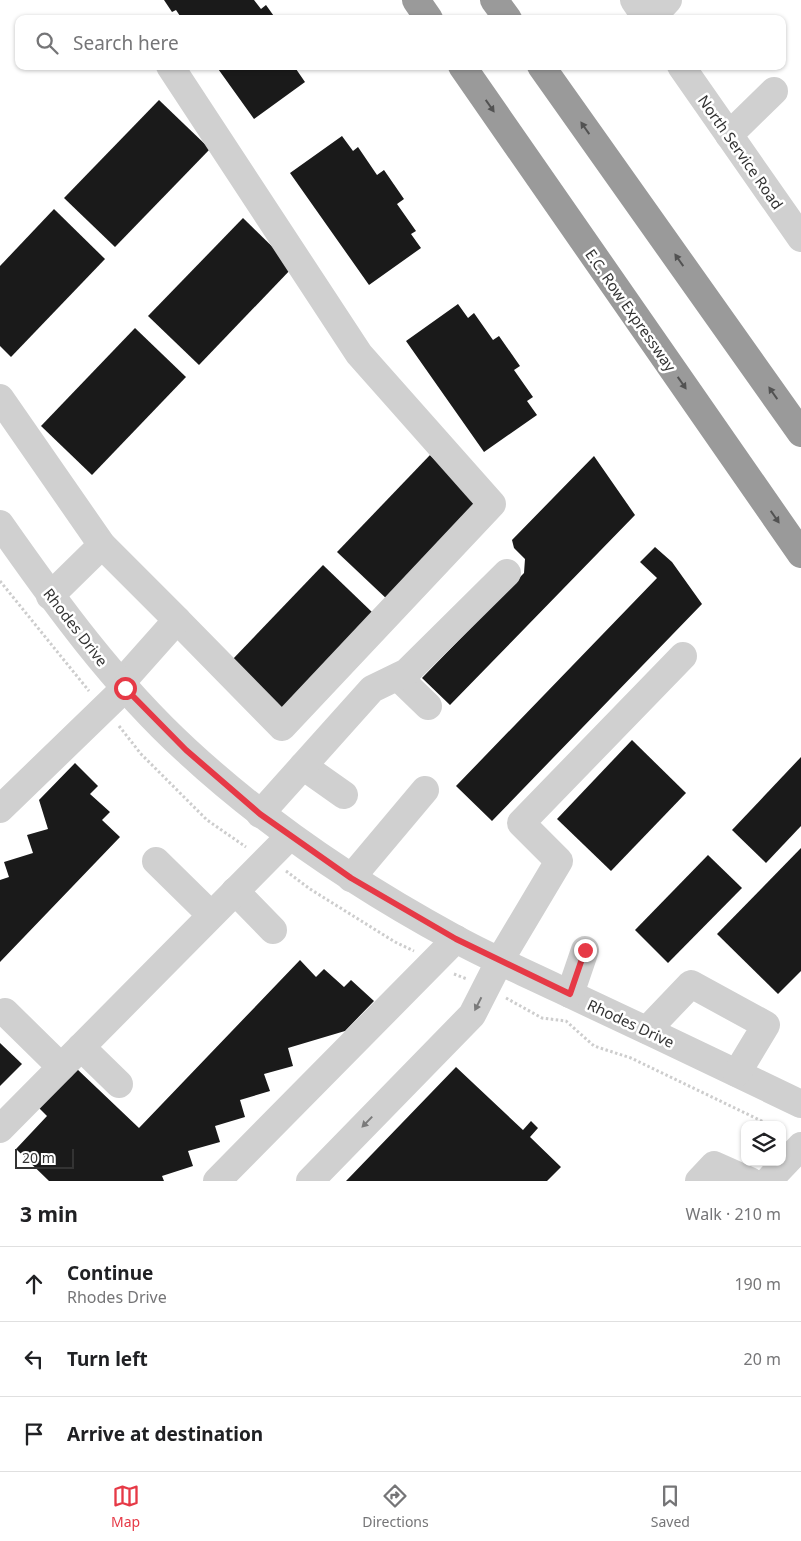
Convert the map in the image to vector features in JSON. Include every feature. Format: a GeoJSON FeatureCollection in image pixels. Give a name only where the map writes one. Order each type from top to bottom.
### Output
{"type":"FeatureCollection","features":[{"type":"Feature","properties":{"kind":"highway"},"geometry":{"type":"LineString","coordinates":[[416,0],[426,15]]}},
{"type":"Feature","properties":{"kind":"highway"},"geometry":{"type":"LineString","coordinates":[[494,0],[505,15]]}},
{"type":"Feature","properties":{"kind":"highway","name":"E.C. Row Expressway"},"geometry":{"type":"LineString","coordinates":[[465,70],[801,554]]}},
{"type":"Feature","properties":{"kind":"highway"},"geometry":{"type":"LineString","coordinates":[[544,70],[801,433]]}},
{"type":"Feature","properties":{"kind":"street"},"geometry":{"type":"LineString","coordinates":[[634,0],[646,15]]}},
{"type":"Feature","properties":{"kind":"street"},"geometry":{"type":"LineString","coordinates":[[653,15],[668,0]]}},
{"type":"Feature","properties":{"kind":"street"},"geometry":{"type":"LineString","coordinates":[[0,398],[102,545],[282,727],[492,504],[359,354],[173,70]]}},
{"type":"Feature","properties":{"kind":"street","name":"North Service Road"},"geometry":{"type":"LineString","coordinates":[[683,70],[801,238]]}},
{"type":"Feature","properties":{"kind":"street"},"geometry":{"type":"LineString","coordinates":[[729,135],[774,91]]}},
{"type":"Feature","properties":{"kind":"street","name":"Rhodes Drive"},"geometry":{"type":"LineString","coordinates":[[0,524],[50,596],[123,686],[186,750],[260,814],[290,836],[351,878],[456,939],[801,1104]]}},
{"type":"Feature","properties":{"kind":"street"},"geometry":{"type":"LineString","coordinates":[[50,596],[102,545]]}},
{"type":"Feature","properties":{"kind":"street"},"geometry":{"type":"LineString","coordinates":[[260,814],[372,690],[407,672],[507,573]]}},
{"type":"Feature","properties":{"kind":"street"},"geometry":{"type":"LineString","coordinates":[[0,809],[123,686],[177,620]]}},
{"type":"Feature","properties":{"kind":"street"},"geometry":{"type":"LineString","coordinates":[[310,1181],[472,1015],[500,960],[559,861],[520,823],[683,656]]}},
{"type":"Feature","properties":{"kind":"street"},"geometry":{"type":"LineString","coordinates":[[398,677],[428,706]]}},
{"type":"Feature","properties":{"kind":"street"},"geometry":{"type":"LineString","coordinates":[[303,766],[344,795]]}},
{"type":"Feature","properties":{"kind":"street"},"geometry":{"type":"LineString","coordinates":[[351,878],[425,790]]}},
{"type":"Feature","properties":{"kind":"street"},"geometry":{"type":"LineString","coordinates":[[0,1129],[290,836]]}},
{"type":"Feature","properties":{"kind":"street"},"geometry":{"type":"LineString","coordinates":[[156,861],[211,915]]}},
{"type":"Feature","properties":{"kind":"street"},"geometry":{"type":"LineString","coordinates":[[235,891],[273,930]]}},
{"type":"Feature","properties":{"kind":"street"},"geometry":{"type":"LineString","coordinates":[[217,1181],[456,939]]}},
{"type":"Feature","properties":{"kind":"street"},"geometry":{"type":"LineString","coordinates":[[570,994],[585,950]]}},
{"type":"Feature","properties":{"kind":"street"},"geometry":{"type":"LineString","coordinates":[[647,1030],[691,984],[766,1025],[737,1073]]}},
{"type":"Feature","properties":{"kind":"street"},"geometry":{"type":"LineString","coordinates":[[5,1012],[62,1067]]}},
{"type":"Feature","properties":{"kind":"street"},"geometry":{"type":"LineString","coordinates":[[81,1047],[120,1084]]}},
{"type":"Feature","properties":{"kind":"street"},"geometry":{"type":"LineString","coordinates":[[768,1181],[801,1146]]}},
{"type":"Feature","properties":{"kind":"street"},"geometry":{"type":"LineString","coordinates":[[699,1181],[714,1165],[750,1181]]}},
{"type":"Feature","properties":{"kind":"path"},"geometry":{"type":"LineString","coordinates":[[0,581],[94,697]]}},
{"type":"Feature","properties":{"kind":"path"},"geometry":{"type":"LineString","coordinates":[[117,723],[141,754],[207,820],[247,847]]}},
{"type":"Feature","properties":{"kind":"path"},"geometry":{"type":"LineString","coordinates":[[279,866],[310,889],[394,942],[415,952]]}},
{"type":"Feature","properties":{"kind":"path"},"geometry":{"type":"LineString","coordinates":[[500,995],[542,1018],[566,1021],[594,1046],[631,1058],[762,1121]]}},
{"type":"Feature","properties":{"kind":"building"},"geometry":{"type":"Polygon","coordinates":[[[164,0],[254,0],[261,9],[266,5],[273,15],[179,15],[176,10],[172,12],[164,0]]]}},
{"type":"Feature","properties":{"kind":"building"},"geometry":{"type":"Polygon","coordinates":[[[219,70],[297,70],[305,82],[254,119],[219,70]]]}},
{"type":"Feature","properties":{"kind":"building"},"geometry":{"type":"Polygon","coordinates":[[[159,100],[210,149],[115,247],[64,198],[159,100]]]}},
{"type":"Feature","properties":{"kind":"building"},"geometry":{"type":"Polygon","coordinates":[[[342,136],[353,151],[358,147],[377,175],[384,170],[404,199],[397,204],[416,231],[411,234],[421,248],[369,285],[290,173],[342,136]]]}},
{"type":"Feature","properties":{"kind":"building"},"geometry":{"type":"Polygon","coordinates":[[[54,209],[105,259],[11,357],[0,346],[0,266],[54,209]]]}},
{"type":"Feature","properties":{"kind":"building"},"geometry":{"type":"Polygon","coordinates":[[[243,218],[293,267],[199,365],[148,316],[243,218]]]}},
{"type":"Feature","properties":{"kind":"building"},"geometry":{"type":"Polygon","coordinates":[[[458,304],[468,318],[474,313],[493,340],[499,336],[520,366],[514,370],[533,397],[527,401],[537,415],[484,452],[406,341],[458,304]]]}},
{"type":"Feature","properties":{"kind":"building"},"geometry":{"type":"Polygon","coordinates":[[[135,328],[186,377],[92,475],[41,426],[135,328]]]}},
{"type":"Feature","properties":{"kind":"building"},"geometry":{"type":"Polygon","coordinates":[[[430,455],[482,504],[389,601],[337,552],[430,455]]]}},
{"type":"Feature","properties":{"kind":"building"},"geometry":{"type":"Polygon","coordinates":[[[594,456],[635,515],[450,705],[422,678],[524,573],[525,559],[514,548],[512,540],[594,456]]]}},
{"type":"Feature","properties":{"kind":"building"},"geometry":{"type":"Polygon","coordinates":[[[655,547],[672,562],[702,604],[492,821],[456,786],[657,578],[640,562],[655,547]]]}},
{"type":"Feature","properties":{"kind":"building"},"geometry":{"type":"Polygon","coordinates":[[[323,565],[374,614],[282,710],[231,661],[323,565]]]}},
{"type":"Feature","properties":{"kind":"building"},"geometry":{"type":"Polygon","coordinates":[[[632,740],[686,793],[611,871],[557,819],[632,740]]]}},
{"type":"Feature","properties":{"kind":"building"},"geometry":{"type":"Polygon","coordinates":[[[801,757],[801,826],[766,863],[732,830],[801,757]]]}},
{"type":"Feature","properties":{"kind":"building"},"geometry":{"type":"Polygon","coordinates":[[[75,763],[98,786],[90,794],[110,812],[102,820],[120,837],[0,962],[0,880],[9,877],[4,862],[33,853],[27,835],[48,829],[39,800],[75,763]]]}},
{"type":"Feature","properties":{"kind":"building"},"geometry":{"type":"Polygon","coordinates":[[[801,848],[801,971],[778,994],[717,934],[801,848]]]}},
{"type":"Feature","properties":{"kind":"building"},"geometry":{"type":"Polygon","coordinates":[[[708,855],[742,888],[668,963],[635,930],[708,855]]]}},
{"type":"Feature","properties":{"kind":"building"},"geometry":{"type":"Polygon","coordinates":[[[300,960],[316,977],[324,969],[344,987],[351,980],[374,1001],[345,1031],[288,1048],[293,1066],[264,1074],[270,1091],[240,1100],[245,1117],[215,1126],[220,1142],[188,1151],[193,1166],[162,1176],[164,1181],[49,1181],[16,1149],[47,1116],[39,1108],[77,1069],[139,1128],[300,960]]]}},
{"type":"Feature","properties":{"kind":"building"},"geometry":{"type":"Polygon","coordinates":[[[0,1043],[22,1064],[0,1086],[0,1043]]]}},
{"type":"Feature","properties":{"kind":"building"},"geometry":{"type":"Polygon","coordinates":[[[456,1067],[523,1130],[531,1121],[538,1128],[530,1137],[561,1167],[547,1181],[346,1181],[456,1067]]]}},
{"type":"Feature","properties":{"kind":"route"},"geometry":{"type":"LineString","coordinates":[[125,688],[186,750],[260,814],[351,878],[456,939],[570,994],[585,950]]}}]}
